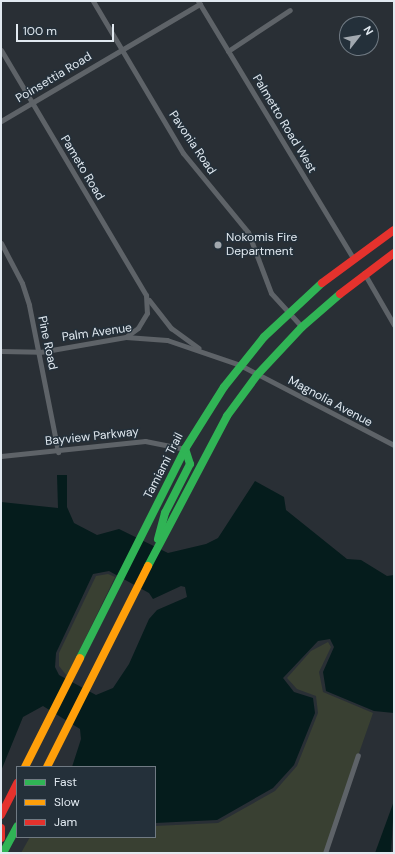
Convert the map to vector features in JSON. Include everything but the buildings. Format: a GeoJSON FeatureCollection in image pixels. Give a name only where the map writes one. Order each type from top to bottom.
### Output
{"type":"FeatureCollection","features":[{"type":"Feature","properties":{"kind":"main road","name":"Tamiami Trail"},"geometry":{"type":"LineString","coordinates":[[26,766],[185,449],[240,365],[287,313],[353,258],[394,230]]}},
{"type":"Feature","properties":{"kind":"main road"},"geometry":{"type":"LineString","coordinates":[[47,766],[157,546],[214,437],[258,374],[302,327],[364,273],[394,253]]}},
{"type":"Feature","properties":{"kind":"main road"},"geometry":{"type":"LineString","coordinates":[[385,258],[394,256]]}},
{"type":"Feature","properties":{"kind":"main road"},"geometry":{"type":"LineString","coordinates":[[157,546],[165,513],[190,464],[185,449]]}},
{"type":"Feature","properties":{"kind":"main road"},"geometry":{"type":"LineString","coordinates":[[1,815],[16,785]]}},
{"type":"Feature","properties":{"kind":"main road"},"geometry":{"type":"LineString","coordinates":[[1,828],[1,838]]}},
{"type":"Feature","properties":{"kind":"main road"},"geometry":{"type":"LineString","coordinates":[[3,853],[16,829]]}},
{"type":"Feature","properties":{"kind":"street","name":"Pavonia Road"},"geometry":{"type":"LineString","coordinates":[[93,1],[190,164],[244,224],[267,287],[287,313],[302,327]]}},
{"type":"Feature","properties":{"kind":"street","name":"Poinsettia Road"},"geometry":{"type":"LineString","coordinates":[[1,121],[199,2]]}},
{"type":"Feature","properties":{"kind":"street","name":"Palmetto Road West"},"geometry":{"type":"LineString","coordinates":[[199,2],[353,258]]}},
{"type":"Feature","properties":{"kind":"street"},"geometry":{"type":"LineString","coordinates":[[228,51],[290,10]]}},
{"type":"Feature","properties":{"kind":"street","name":"Pameto Road"},"geometry":{"type":"LineString","coordinates":[[1,50],[146,295],[165,322],[202,350]]}},
{"type":"Feature","properties":{"kind":"street","name":"Pine Road"},"geometry":{"type":"LineString","coordinates":[[1,244],[22,283],[40,352],[58,452]]}},
{"type":"Feature","properties":{"kind":"street"},"geometry":{"type":"LineString","coordinates":[[364,273],[394,325]]}},
{"type":"Feature","properties":{"kind":"street"},"geometry":{"type":"LineString","coordinates":[[126,337],[138,328],[147,313],[146,295]]}},
{"type":"Feature","properties":{"kind":"street","name":"Palm Avenue"},"geometry":{"type":"LineString","coordinates":[[1,351],[40,352],[126,337],[167,340],[202,350],[240,365]]}},
{"type":"Feature","properties":{"kind":"street","name":"Magnolia Avenue"},"geometry":{"type":"LineString","coordinates":[[240,365],[394,446]]}},
{"type":"Feature","properties":{"kind":"street","name":"Bayview Parkway"},"geometry":{"type":"LineString","coordinates":[[1,456],[58,452],[145,441],[185,449]]}},
{"type":"Feature","properties":{"kind":"street"},"geometry":{"type":"LineString","coordinates":[[325,853],[358,755]]}},
{"type":"Feature","properties":{"kind":"shaded area"},"geometry":{"type":"Polygon","coordinates":[[[57,475],[67,475],[67,507],[74,523],[97,535],[119,529],[168,553],[206,544],[218,538],[255,481],[284,497],[286,510],[347,559],[361,560],[387,576],[394,575],[394,713],[374,711],[326,691],[323,672],[334,647],[330,639],[318,641],[283,678],[294,692],[313,698],[315,713],[294,765],[273,788],[217,820],[156,823],[156,766],[72,766],[81,739],[80,729],[43,706],[23,717],[1,771],[1,502],[58,508],[57,475]],[[109,571],[93,574],[56,653],[55,667],[59,675],[96,695],[113,688],[129,664],[149,619],[157,610],[187,597],[185,587],[181,586],[153,599],[149,593],[109,571]]]}},
{"type":"Feature","properties":{"kind":"shaded area"},"geometry":{"type":"Polygon","coordinates":[[[108,574],[115,577],[67,676],[59,666],[59,653],[96,576],[108,574]]]}},
{"type":"Feature","properties":{"kind":"shaded area"},"geometry":{"type":"Polygon","coordinates":[[[328,642],[331,647],[319,672],[323,692],[373,713],[324,853],[21,853],[29,838],[156,838],[156,826],[218,823],[275,791],[297,766],[318,713],[316,696],[297,689],[287,678],[311,651],[328,642]]]}},
{"type":"Feature","properties":{"kind":"shaded area"},"geometry":{"type":"Polygon","coordinates":[[[394,801],[391,853],[375,853],[394,801]]]}},
{"type":"Feature","properties":{"kind":"traffic: fast"},"geometry":{"type":"LineString","coordinates":[[80,658],[185,449],[224,387],[264,337],[322,283]]}},
{"type":"Feature","properties":{"kind":"traffic: fast"},"geometry":{"type":"LineString","coordinates":[[148,566],[227,416],[258,374],[302,327],[340,294]]}},
{"type":"Feature","properties":{"kind":"traffic: fast"},"geometry":{"type":"LineString","coordinates":[[158,539],[165,513],[190,464],[185,449]]}},
{"type":"Feature","properties":{"kind":"traffic: fast"},"geometry":{"type":"LineString","coordinates":[[3,853],[16,829]]}},
{"type":"Feature","properties":{"kind":"traffic: slow"},"geometry":{"type":"LineString","coordinates":[[48,766],[148,566]]}},
{"type":"Feature","properties":{"kind":"traffic: slow"},"geometry":{"type":"LineString","coordinates":[[26,766],[80,658]]}},
{"type":"Feature","properties":{"kind":"traffic: jam"},"geometry":{"type":"LineString","coordinates":[[322,283],[394,230]]}},
{"type":"Feature","properties":{"kind":"traffic: jam"},"geometry":{"type":"LineString","coordinates":[[340,294],[394,253]]}},
{"type":"Feature","properties":{"kind":"traffic: jam"},"geometry":{"type":"LineString","coordinates":[[1,815],[16,785]]}},
{"type":"Feature","properties":{"kind":"traffic: jam"},"geometry":{"type":"LineString","coordinates":[[1,828],[1,838]]}},
{"type":"Feature","properties":{"kind":"place","name":"Nokomis Fire Department"},"geometry":{"type":"Point","coordinates":[218,245]}}]}
